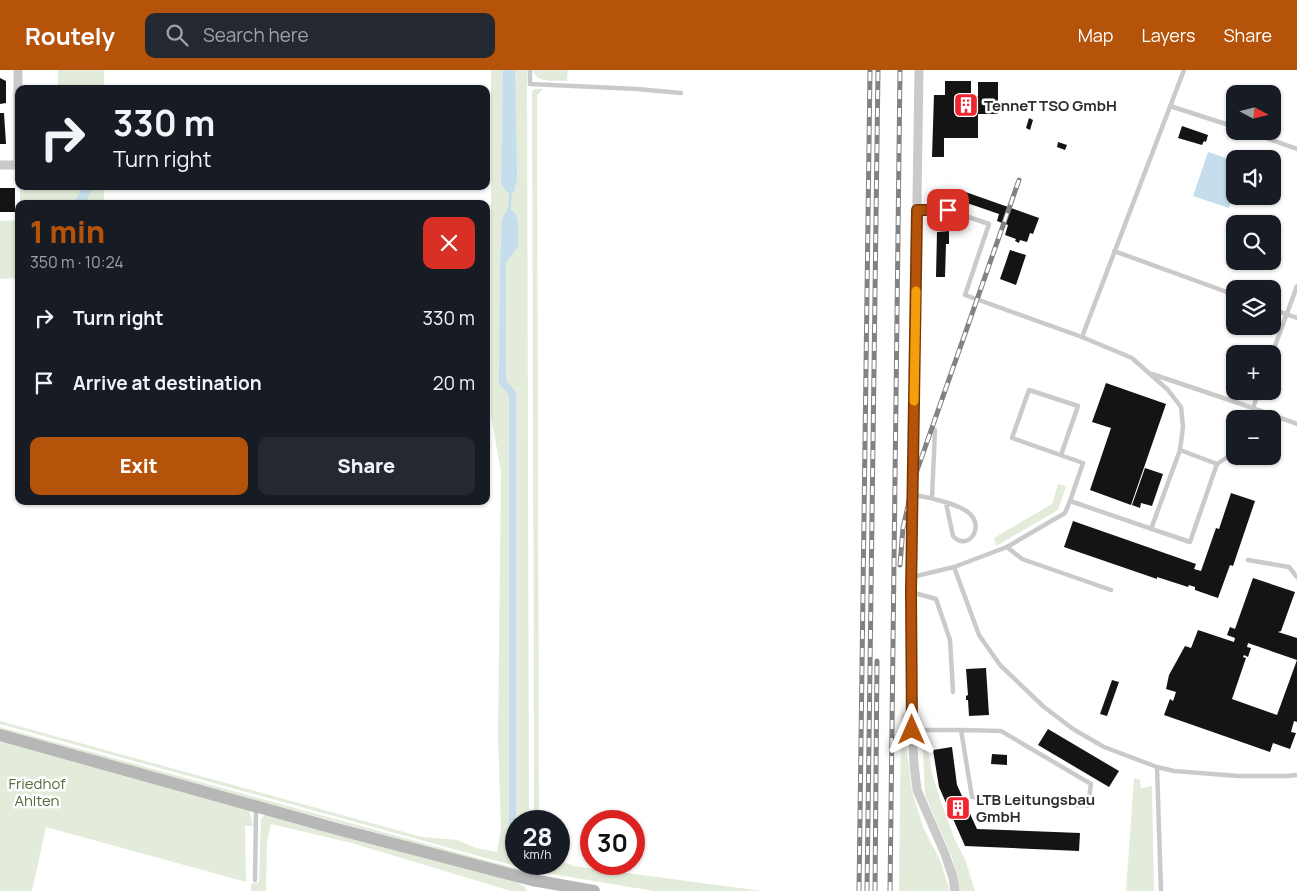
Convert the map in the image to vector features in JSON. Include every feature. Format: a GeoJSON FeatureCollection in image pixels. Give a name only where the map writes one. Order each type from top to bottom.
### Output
{"type":"FeatureCollection","features":[{"type":"Feature","properties":{"kind":"street"},"geometry":{"type":"LineString","coordinates":[[18,70],[18,85]]}},
{"type":"Feature","properties":{"kind":"street"},"geometry":{"type":"LineString","coordinates":[[919,70],[914,495],[911,592],[912,730],[918,790],[953,878],[955,891]]}},
{"type":"Feature","properties":{"kind":"street"},"geometry":{"type":"LineString","coordinates":[[0,165],[15,165]]}},
{"type":"Feature","properties":{"kind":"street"},"geometry":{"type":"LineString","coordinates":[[0,736],[256,807],[532,880],[594,891]]}},
{"type":"Feature","properties":{"kind":"lane"},"geometry":{"type":"LineString","coordinates":[[530,70],[530,84],[681,93]]}},
{"type":"Feature","properties":{"kind":"lane"},"geometry":{"type":"LineString","coordinates":[[1082,337],[1184,70]]}},
{"type":"Feature","properties":{"kind":"lane"},"geometry":{"type":"LineString","coordinates":[[1170,106],[1226,125]]}},
{"type":"Feature","properties":{"kind":"lane"},"geometry":{"type":"LineString","coordinates":[[1273,140],[1297,148]]}},
{"type":"Feature","properties":{"kind":"lane"},"geometry":{"type":"LineString","coordinates":[[917,210],[948,210],[989,224],[965,295],[1082,337],[1132,358],[1168,390],[1181,407],[1183,427],[1180,450],[1151,529]]}},
{"type":"Feature","properties":{"kind":"lane"},"geometry":{"type":"LineString","coordinates":[[1114,251],[1226,292]]}},
{"type":"Feature","properties":{"kind":"lane"},"geometry":{"type":"LineString","coordinates":[[1275,345],[1297,286]]}},
{"type":"Feature","properties":{"kind":"lane"},"geometry":{"type":"LineString","coordinates":[[1281,312],[1297,318]]}},
{"type":"Feature","properties":{"kind":"lane"},"geometry":{"type":"LineString","coordinates":[[1149,373],[1297,424]]}},
{"type":"Feature","properties":{"kind":"lane"},"geometry":{"type":"LineString","coordinates":[[912,577],[954,567],[1007,547],[1066,513],[1083,464],[1012,438],[1029,390],[1078,406],[1061,455]]}},
{"type":"Feature","properties":{"kind":"lane"},"geometry":{"type":"LineString","coordinates":[[1253,408],[1256,400]]}},
{"type":"Feature","properties":{"kind":"lane"},"geometry":{"type":"LineString","coordinates":[[932,497],[936,430]]}},
{"type":"Feature","properties":{"kind":"lane"},"geometry":{"type":"LineString","coordinates":[[1180,450],[1217,464]]}},
{"type":"Feature","properties":{"kind":"lane"},"geometry":{"type":"LineString","coordinates":[[1070,501],[1190,542],[1217,464],[1226,458]]}},
{"type":"Feature","properties":{"kind":"lane"},"geometry":{"type":"LineString","coordinates":[[914,495],[932,497],[970,513],[976,526],[972,538],[963,541],[953,536],[946,503]]}},
{"type":"Feature","properties":{"kind":"lane"},"geometry":{"type":"LineString","coordinates":[[1007,547],[1022,559],[1111,590]]}},
{"type":"Feature","properties":{"kind":"lane"},"geometry":{"type":"LineString","coordinates":[[1248,560],[1289,567],[1297,577]]}},
{"type":"Feature","properties":{"kind":"lane"},"geometry":{"type":"LineString","coordinates":[[954,567],[979,635],[1000,664],[1038,701],[1073,729],[1104,747],[1157,767],[1174,771],[1238,776],[1287,776],[1297,774]]}},
{"type":"Feature","properties":{"kind":"lane"},"geometry":{"type":"LineString","coordinates":[[911,592],[936,599],[950,640],[953,692]]}},
{"type":"Feature","properties":{"kind":"lane"},"geometry":{"type":"LineString","coordinates":[[912,730],[961,730],[1001,731],[1091,784],[1088,806],[972,797],[961,730]]}},
{"type":"Feature","properties":{"kind":"lane"},"geometry":{"type":"LineString","coordinates":[[1157,767],[1161,891]]}},
{"type":"Feature","properties":{"kind":"lane"},"geometry":{"type":"LineString","coordinates":[[254,880],[256,807]]}},
{"type":"Feature","properties":{"kind":"green space"},"geometry":{"type":"Polygon","coordinates":[[[58,70],[104,70],[104,85],[58,85],[58,70]]]}},
{"type":"Feature","properties":{"kind":"green space"},"geometry":{"type":"Polygon","coordinates":[[[491,70],[527,70],[529,810],[505,810],[505,863],[0,724],[0,721],[422,837],[457,840],[476,848],[497,852],[501,828],[498,736],[501,472],[491,416],[491,70]]]}},
{"type":"Feature","properties":{"kind":"green space"},"geometry":{"type":"Polygon","coordinates":[[[533,70],[568,70],[567,81],[542,79],[533,70]]]}},
{"type":"Feature","properties":{"kind":"green space"},"geometry":{"type":"Polygon","coordinates":[[[543,89],[537,95],[539,810],[534,810],[532,91],[543,89]]]}},
{"type":"Feature","properties":{"kind":"green space"},"geometry":{"type":"Polygon","coordinates":[[[20,190],[104,190],[104,200],[20,200],[20,190]]]}},
{"type":"Feature","properties":{"kind":"green space"},"geometry":{"type":"Polygon","coordinates":[[[15,220],[15,278],[0,279],[0,221],[15,220]]]}},
{"type":"Feature","properties":{"kind":"green space"},"geometry":{"type":"Polygon","coordinates":[[[1058,484],[1066,486],[1058,510],[996,546],[994,538],[1052,504],[1058,484]]]}},
{"type":"Feature","properties":{"kind":"green space"},"geometry":{"type":"Polygon","coordinates":[[[904,711],[906,714],[907,751],[912,792],[924,829],[940,860],[950,891],[899,891],[901,716],[904,711]]]}},
{"type":"Feature","properties":{"kind":"green space"},"geometry":{"type":"Polygon","coordinates":[[[0,727],[505,865],[505,867],[478,861],[0,730],[0,727]]]}},
{"type":"Feature","properties":{"kind":"green space","name":"Friedhof Ahlten"},"geometry":{"type":"Polygon","coordinates":[[[0,741],[249,809],[253,826],[245,826],[246,882],[46,827],[32,891],[0,891],[0,741]]]}},
{"type":"Feature","properties":{"kind":"green space"},"geometry":{"type":"Polygon","coordinates":[[[927,741],[932,774],[955,840],[965,859],[975,891],[959,891],[952,857],[925,795],[923,751],[927,741]]]}},
{"type":"Feature","properties":{"kind":"green space"},"geometry":{"type":"Polygon","coordinates":[[[1134,778],[1140,780],[1141,788],[1152,786],[1154,891],[1126,891],[1134,778]]]}},
{"type":"Feature","properties":{"kind":"green space"},"geometry":{"type":"Polygon","coordinates":[[[265,814],[516,882],[525,887],[527,891],[511,891],[352,843],[271,824],[267,842],[266,891],[251,891],[251,884],[259,882],[261,819],[265,814]]]}},
{"type":"Feature","properties":{"kind":"green space"},"geometry":{"type":"Polygon","coordinates":[[[570,864],[580,867],[580,875],[642,875],[762,891],[654,891],[558,875],[570,875],[570,864]]]}},
{"type":"Feature","properties":{"kind":"water"},"geometry":{"type":"Polygon","coordinates":[[[503,70],[515,70],[517,179],[514,192],[507,192],[501,184],[503,70]]]}},
{"type":"Feature","properties":{"kind":"water"},"geometry":{"type":"Polygon","coordinates":[[[1208,152],[1226,158],[1226,205],[1230,205],[1229,208],[1193,196],[1208,152]]]}},
{"type":"Feature","properties":{"kind":"water"},"geometry":{"type":"Polygon","coordinates":[[[81,190],[91,190],[87,200],[75,200],[81,190]]]}},
{"type":"Feature","properties":{"kind":"water"},"geometry":{"type":"Polygon","coordinates":[[[507,210],[513,211],[516,215],[519,230],[518,245],[506,264],[506,381],[516,392],[516,810],[509,810],[509,395],[499,383],[502,219],[507,210]]]}},
{"type":"Feature","properties":{"kind":"building"},"geometry":{"type":"Polygon","coordinates":[[[0,78],[6,81],[6,103],[0,104],[0,78]]]}},
{"type":"Feature","properties":{"kind":"building","name":"TenneT TSO GmbH"},"geometry":{"type":"Polygon","coordinates":[[[945,81],[971,81],[971,96],[978,96],[978,82],[998,82],[998,114],[978,114],[978,138],[944,138],[944,157],[932,157],[934,95],[945,95],[945,81]]]}},
{"type":"Feature","properties":{"kind":"building"},"geometry":{"type":"Polygon","coordinates":[[[0,113],[4,113],[6,144],[0,144],[0,113]]]}},
{"type":"Feature","properties":{"kind":"building"},"geometry":{"type":"Polygon","coordinates":[[[1029,118],[1033,120],[1030,130],[1026,128],[1029,118]]]}},
{"type":"Feature","properties":{"kind":"building"},"geometry":{"type":"Polygon","coordinates":[[[1182,126],[1208,135],[1206,142],[1204,141],[1202,145],[1178,138],[1182,126]]]}},
{"type":"Feature","properties":{"kind":"building"},"geometry":{"type":"Polygon","coordinates":[[[1058,142],[1067,145],[1065,150],[1057,147],[1058,142]]]}},
{"type":"Feature","properties":{"kind":"building"},"geometry":{"type":"Polygon","coordinates":[[[0,188],[15,188],[15,212],[0,212],[0,188]]]}},
{"type":"Feature","properties":{"kind":"building"},"geometry":{"type":"Polygon","coordinates":[[[957,189],[1039,218],[1033,234],[1030,233],[1027,242],[1020,240],[1019,243],[1015,241],[1016,239],[1005,235],[1008,225],[997,221],[999,214],[967,203],[966,206],[952,201],[957,189]]]}},
{"type":"Feature","properties":{"kind":"building"},"geometry":{"type":"Polygon","coordinates":[[[949,231],[949,244],[946,244],[945,277],[936,277],[937,232],[949,231]]]}},
{"type":"Feature","properties":{"kind":"building"},"geometry":{"type":"Polygon","coordinates":[[[1010,250],[1026,255],[1016,285],[1000,279],[1010,250]]]}},
{"type":"Feature","properties":{"kind":"building"},"geometry":{"type":"Polygon","coordinates":[[[1106,383],[1166,404],[1131,505],[1090,490],[1111,428],[1092,422],[1106,383]]]}},
{"type":"Feature","properties":{"kind":"building"},"geometry":{"type":"Polygon","coordinates":[[[1145,468],[1163,474],[1152,506],[1141,503],[1140,508],[1132,505],[1145,468]]]}},
{"type":"Feature","properties":{"kind":"building"},"geometry":{"type":"Polygon","coordinates":[[[1231,493],[1255,501],[1233,566],[1230,565],[1218,598],[1195,590],[1195,587],[1189,585],[1188,587],[1157,577],[1157,579],[1064,547],[1073,521],[1196,564],[1194,569],[1201,571],[1216,528],[1219,529],[1231,493]]]}},
{"type":"Feature","properties":{"kind":"building"},"geometry":{"type":"Polygon","coordinates":[[[1253,578],[1295,592],[1281,631],[1278,632],[1297,638],[1297,660],[1297,722],[1294,721],[1291,732],[1296,733],[1290,749],[1273,743],[1270,752],[1164,715],[1170,699],[1173,701],[1176,692],[1166,689],[1169,675],[1185,646],[1191,648],[1198,630],[1234,642],[1235,638],[1227,635],[1230,627],[1235,629],[1253,578]],[[1248,643],[1247,647],[1251,648],[1248,657],[1244,655],[1243,657],[1246,658],[1232,699],[1277,715],[1297,660],[1248,643]]]}},
{"type":"Feature","properties":{"kind":"building"},"geometry":{"type":"Polygon","coordinates":[[[986,668],[989,715],[969,716],[968,700],[966,700],[968,695],[966,669],[986,668]]]}},
{"type":"Feature","properties":{"kind":"building"},"geometry":{"type":"Polygon","coordinates":[[[1112,680],[1119,682],[1107,716],[1100,714],[1112,680]]]}},
{"type":"Feature","properties":{"kind":"building","name":"LTB Leitungsbau GmbH"},"geometry":{"type":"Polygon","coordinates":[[[1048,729],[1119,771],[1109,787],[1038,745],[1048,729]]]}},
{"type":"Feature","properties":{"kind":"building"},"geometry":{"type":"Polygon","coordinates":[[[952,747],[957,785],[977,829],[1080,833],[1079,851],[965,846],[939,787],[933,750],[952,747]]]}},
{"type":"Feature","properties":{"kind":"building"},"geometry":{"type":"Polygon","coordinates":[[[992,754],[1007,755],[1007,765],[991,764],[992,754]]]}},
{"type":"Feature","properties":{"kind":"waterway"},"geometry":{"type":"LineString","coordinates":[[509,212],[511,188]]}},
{"type":"Feature","properties":{"kind":"railway"},"geometry":{"type":"LineString","coordinates":[[859,891],[870,70]]}},
{"type":"Feature","properties":{"kind":"railway"},"geometry":{"type":"LineString","coordinates":[[867,891],[878,70]]}},
{"type":"Feature","properties":{"kind":"railway"},"geometry":{"type":"LineString","coordinates":[[890,891],[900,70]]}},
{"type":"Feature","properties":{"kind":"railway"},"geometry":{"type":"LineString","coordinates":[[900,565],[903,528],[914,479],[1019,180]]}},
{"type":"Feature","properties":{"kind":"railway"},"geometry":{"type":"LineString","coordinates":[[875,891],[877,661]]}},
{"type":"Feature","properties":{"kind":"slow traffic"},"geometry":{"type":"LineString","coordinates":[[914,401],[916,291]]}},
{"type":"Feature","properties":{"kind":"place","name":"TenneT TSO GmbH"},"geometry":{"type":"Point","coordinates":[966,105]}},
{"type":"Feature","properties":{"kind":"place","name":"LTB Leitungsbau GmbH"},"geometry":{"type":"Point","coordinates":[958,808]}},
{"type":"Feature","properties":{"kind":"route"},"geometry":{"type":"LineString","coordinates":[[912,730],[911,592],[917,210],[948,210]]}}]}
